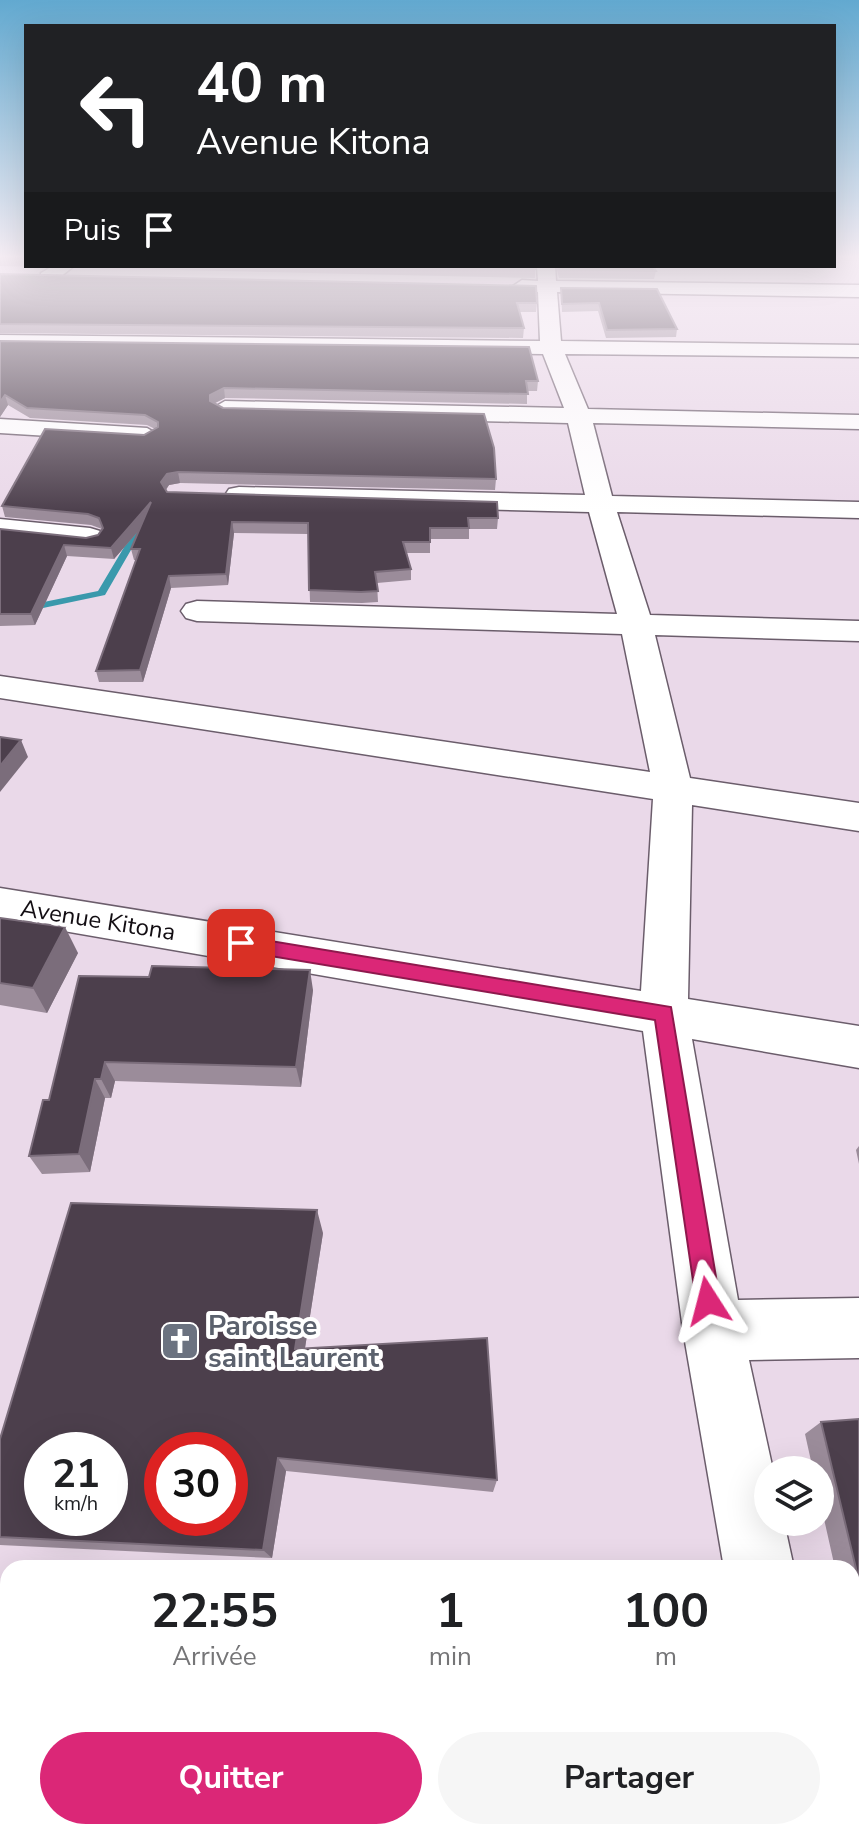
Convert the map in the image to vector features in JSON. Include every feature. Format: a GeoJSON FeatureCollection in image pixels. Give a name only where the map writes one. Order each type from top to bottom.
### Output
{"type":"FeatureCollection","features":[{"type":"Feature","properties":{"kind":"street"},"geometry":{"type":"LineString","coordinates":[[80,342],[859,351]]}},
{"type":"Feature","properties":{"kind":"street"},"geometry":{"type":"LineString","coordinates":[[551,342],[579,417],[601,506],[637,626],[673,789],[664,1013],[713,1330],[757,1560]]}},
{"type":"Feature","properties":{"kind":"street"},"geometry":{"type":"LineString","coordinates":[[225,408],[859,422]]}},
{"type":"Feature","properties":{"kind":"street"},"geometry":{"type":"LineString","coordinates":[[0,426],[147,435]]}},
{"type":"Feature","properties":{"kind":"street"},"geometry":{"type":"LineString","coordinates":[[211,495],[859,510]]}},
{"type":"Feature","properties":{"kind":"street"},"geometry":{"type":"LineString","coordinates":[[0,528],[90,537]]}},
{"type":"Feature","properties":{"kind":"street"},"geometry":{"type":"LineString","coordinates":[[197,611],[859,631]]}},
{"type":"Feature","properties":{"kind":"street"},"geometry":{"type":"LineString","coordinates":[[0,687],[859,817]]}},
{"type":"Feature","properties":{"kind":"street","name":"Avenue Kitona"},"geometry":{"type":"LineString","coordinates":[[0,904],[859,1047]]}},
{"type":"Feature","properties":{"kind":"street"},"geometry":{"type":"LineString","coordinates":[[713,1330],[859,1328]]}},
{"type":"Feature","properties":{"kind":"building"},"geometry":{"type":"Polygon","coordinates":[[[0,342],[529,347],[538,381],[526,381],[528,394],[224,388],[210,395],[210,401],[223,408],[484,414],[494,448],[496,479],[178,472],[167,474],[161,482],[167,492],[497,502],[498,518],[468,518],[469,528],[430,528],[430,542],[403,542],[411,569],[375,572],[378,591],[361,592],[309,590],[308,523],[232,522],[226,574],[169,576],[140,670],[96,671],[140,549],[131,549],[151,502],[111,548],[64,545],[31,614],[0,614],[0,529],[86,538],[98,535],[103,528],[99,518],[88,514],[2,506],[45,429],[144,435],[158,427],[158,422],[145,415],[27,408],[5,395],[0,402],[0,342]]]}},
{"type":"Feature","properties":{"kind":"building"},"geometry":{"type":"Polygon","coordinates":[[[0,737],[21,740],[0,766],[0,737]]]}},
{"type":"Feature","properties":{"kind":"building"},"geometry":{"type":"Polygon","coordinates":[[[0,918],[65,927],[33,988],[0,983],[0,918]]]}},
{"type":"Feature","properties":{"kind":"building"},"geometry":{"type":"Polygon","coordinates":[[[152,966],[310,970],[296,1067],[105,1062],[101,1079],[95,1079],[79,1154],[29,1156],[43,1100],[49,1100],[79,976],[149,977],[152,966]]]}},
{"type":"Feature","properties":{"kind":"building","name":"Paroisse saint Laurent"},"geometry":{"type":"Polygon","coordinates":[[[71,1203],[317,1210],[295,1349],[487,1338],[497,1480],[278,1458],[263,1550],[0,1537],[0,1439],[71,1203]]]}},
{"type":"Feature","properties":{"kind":"building"},"geometry":{"type":"Polygon","coordinates":[[[859,1419],[859,1560],[854,1560],[834,1476],[834,1456],[829,1456],[821,1422],[859,1419]]]}},
{"type":"Feature","properties":{"kind":"waterway"},"geometry":{"type":"LineString","coordinates":[[0,610],[24,609],[102,593],[146,517]]}},
{"type":"Feature","properties":{"kind":"place","name":"Paroisse saint Laurent"},"geometry":{"type":"Point","coordinates":[180,1341]}},
{"type":"Feature","properties":{"kind":"route"},"geometry":{"type":"LineString","coordinates":[[241,943],[664,1013],[708,1301]]}}]}
